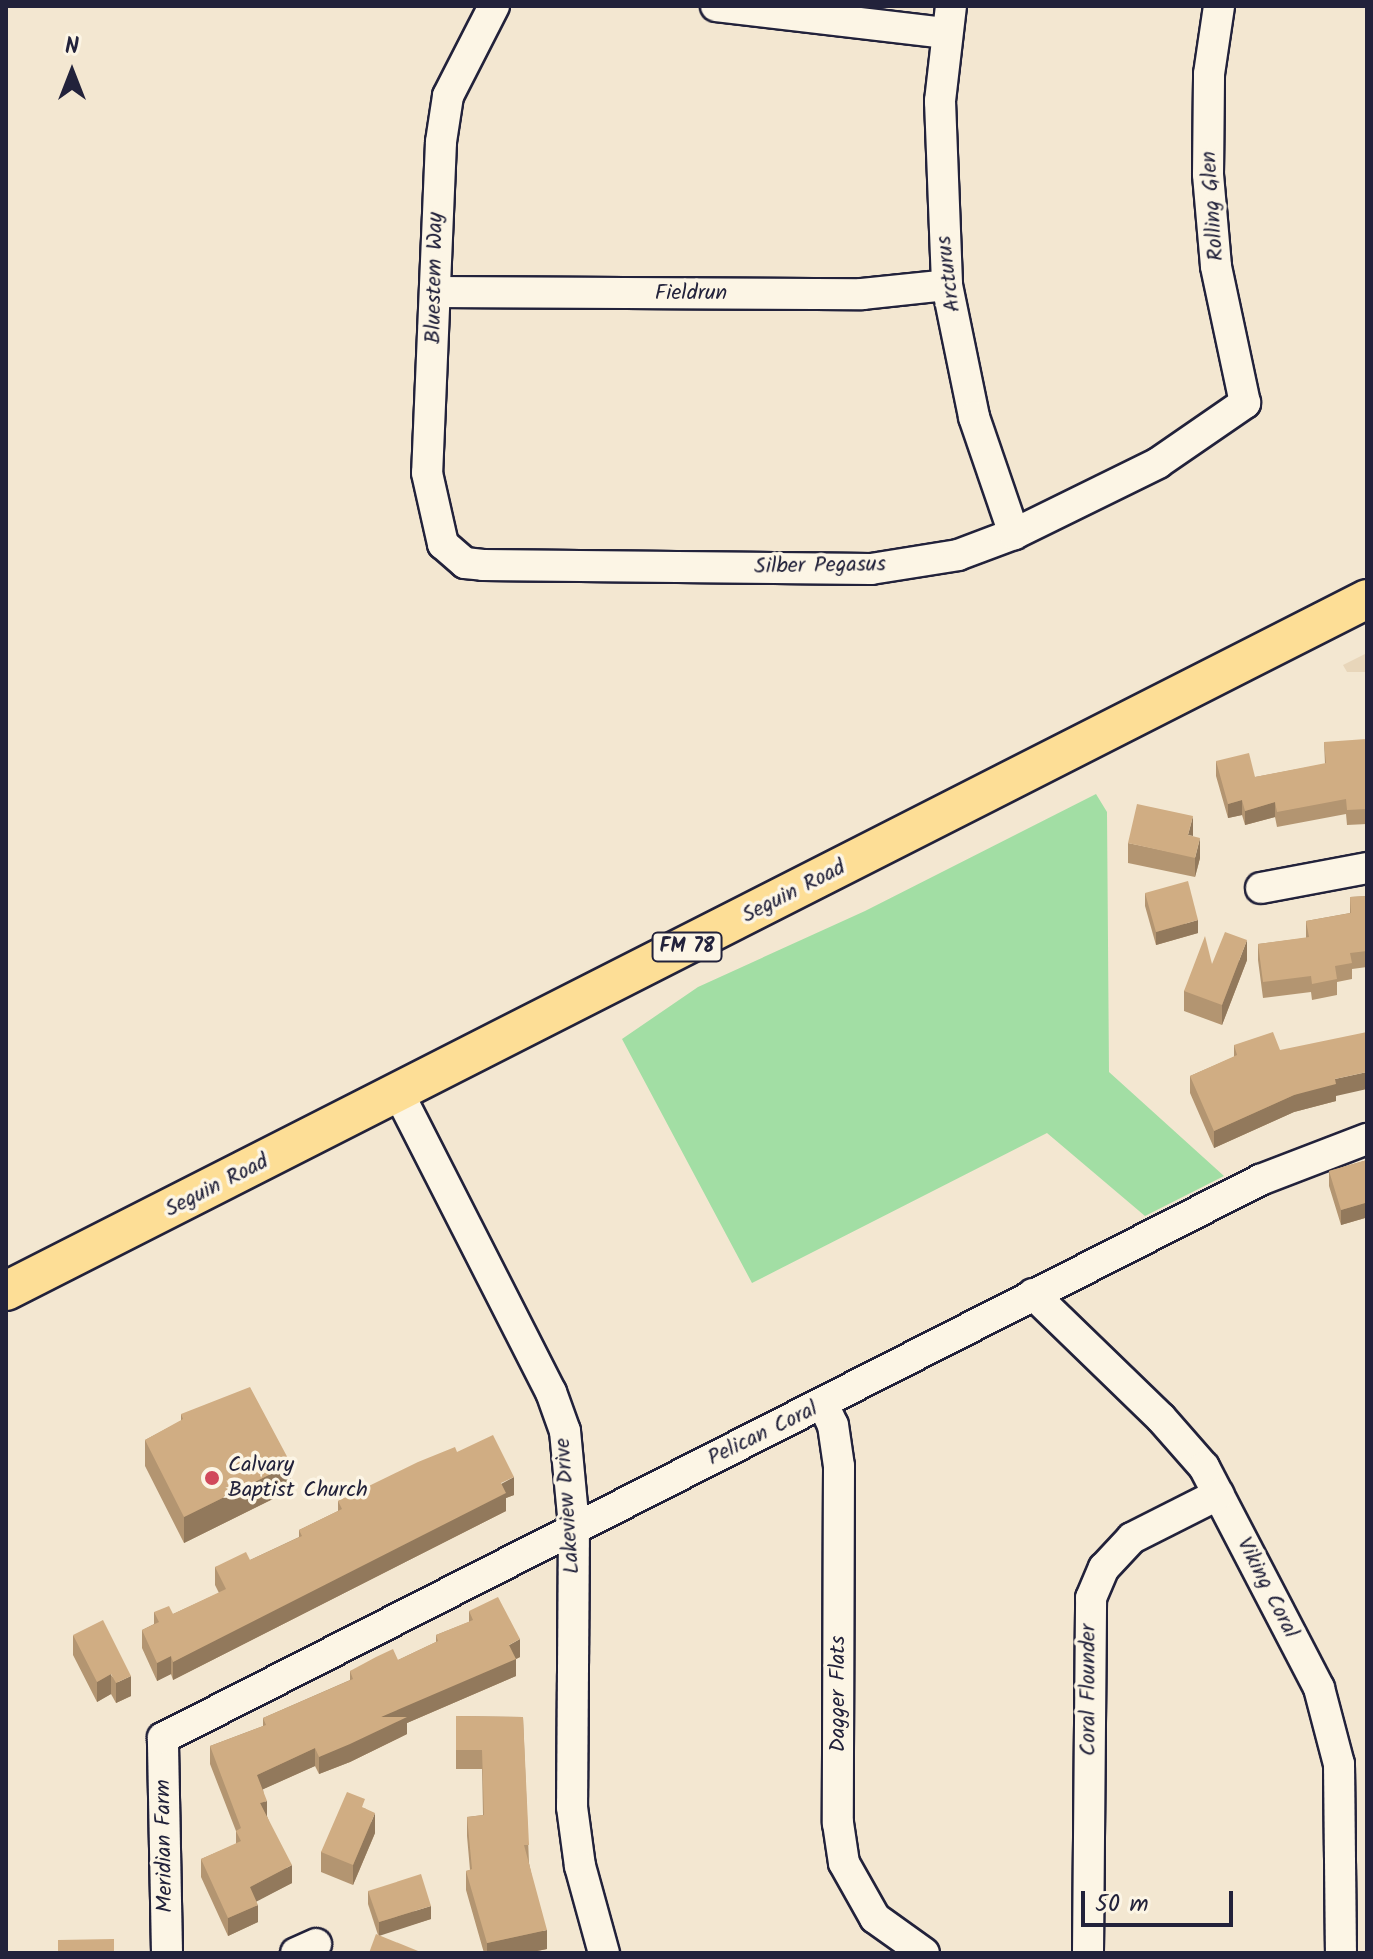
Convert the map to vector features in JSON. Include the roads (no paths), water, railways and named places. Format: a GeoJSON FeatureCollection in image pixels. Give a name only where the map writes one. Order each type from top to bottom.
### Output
{"type":"FeatureCollection","features":[{"type":"Feature","properties":{"kind":"main road","name":"Seguin Road"},"geometry":{"type":"LineString","coordinates":[[6,1291],[399,1094],[1367,599]]}},
{"type":"Feature","properties":{"kind":"street","name":"Bluestem Way"},"geometry":{"type":"LineString","coordinates":[[452,555],[435,521],[427,473],[437,200],[448,96],[494,6]]}},
{"type":"Feature","properties":{"kind":"street"},"geometry":{"type":"LineString","coordinates":[[716,6],[948,20]]}},
{"type":"Feature","properties":{"kind":"street","name":"Rolling Glen"},"geometry":{"type":"LineString","coordinates":[[1219,6],[1209,74],[1208,174],[1216,266],[1245,403]]}},
{"type":"Feature","properties":{"kind":"street","name":"Arcturus"},"geometry":{"type":"LineString","coordinates":[[948,20],[940,163],[947,285],[974,417],[1014,534]]}},
{"type":"Feature","properties":{"kind":"street","name":"Fieldrun"},"geometry":{"type":"LineString","coordinates":[[435,292],[862,294],[947,285]]}},
{"type":"Feature","properties":{"kind":"street","name":"Silber Pegasus"},"geometry":{"type":"LineString","coordinates":[[452,555],[483,565],[871,569],[958,555],[1014,534],[1158,463],[1245,403]]}},
{"type":"Feature","properties":{"kind":"street"},"geometry":{"type":"LineString","coordinates":[[1261,888],[1367,868]]}},
{"type":"Feature","properties":{"kind":"street","name":"Lakeview Drive"},"geometry":{"type":"LineString","coordinates":[[399,1094],[551,1392],[565,1431],[574,1526],[572,1807],[580,1866],[604,1953]]}},
{"type":"Feature","properties":{"kind":"street","name":"Pelican Coral"},"geometry":{"type":"LineString","coordinates":[[163,1738],[574,1526],[823,1404],[1260,1180],[1367,1139]]}},
{"type":"Feature","properties":{"kind":"street","name":"Viking Coral"},"geometry":{"type":"LineString","coordinates":[[1033,1294],[1184,1442],[1219,1494],[1326,1707],[1342,1803],[1341,1953]]}},
{"type":"Feature","properties":{"kind":"street","name":"Dagger Flats"},"geometry":{"type":"LineString","coordinates":[[823,1404],[836,1434],[839,1466],[838,1823],[844,1863],[875,1918],[924,1953]]}},
{"type":"Feature","properties":{"kind":"street","name":"Coral Flounder"},"geometry":{"type":"LineString","coordinates":[[1088,1953],[1091,1598],[1104,1568],[1132,1538],[1219,1494]]}},
{"type":"Feature","properties":{"kind":"street","name":"Meridian Farm"},"geometry":{"type":"LineString","coordinates":[[163,1738],[167,1953]]}},
{"type":"Feature","properties":{"kind":"place","name":"Calvary Baptist Church"},"geometry":{"type":"Point","coordinates":[212,1478]}}]}
